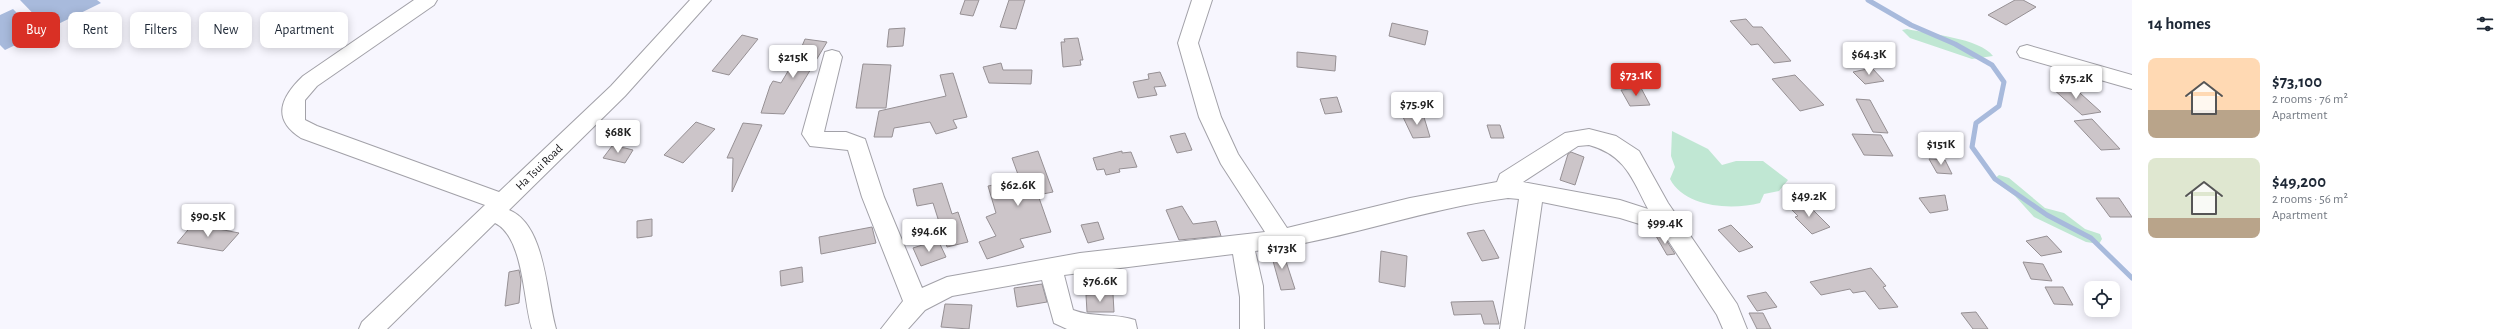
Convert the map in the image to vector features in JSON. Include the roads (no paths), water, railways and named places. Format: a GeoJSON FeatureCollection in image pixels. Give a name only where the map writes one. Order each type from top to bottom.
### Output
{"type":"FeatureCollection","features":[{"type":"Feature","properties":{"kind":"street"},"geometry":{"type":"LineString","coordinates":[[426,0],[310,81],[286,96],[296,124],[309,132],[498,207],[520,232],[531,264],[544,329]]}},
{"type":"Feature","properties":{"kind":"street","name":"Ha Tsui Road"},"geometry":{"type":"LineString","coordinates":[[371,329],[618,91],[701,0]]}},
{"type":"Feature","properties":{"kind":"street"},"geometry":{"type":"LineString","coordinates":[[1202,0],[1188,44],[1210,117],[1229,158],[1273,224],[1280,239]]}},
{"type":"Feature","properties":{"kind":"street"},"geometry":{"type":"LineString","coordinates":[[2027,52],[2132,82]]}},
{"type":"Feature","properties":{"kind":"street"},"geometry":{"type":"LineString","coordinates":[[832,56],[814,134],[818,140],[846,140],[857,145],[873,196],[916,303]]}},
{"type":"Feature","properties":{"kind":"street"},"geometry":{"type":"LineString","coordinates":[[1508,189],[1508,180],[1551,151],[1573,139],[1588,137],[1608,142],[1631,157],[1670,224],[1728,311],[1735,329]]}},
{"type":"Feature","properties":{"kind":"street"},"geometry":{"type":"LineString","coordinates":[[893,329],[916,303],[947,287],[1051,270],[1080,263],[1242,245],[1280,239],[1410,207],[1508,189],[1532,191],[1620,209],[1670,224]]}},
{"type":"Feature","properties":{"kind":"street"},"geometry":{"type":"LineString","coordinates":[[1512,329],[1516,311],[1520,262],[1532,191]]}},
{"type":"Feature","properties":{"kind":"street"},"geometry":{"type":"LineString","coordinates":[[1242,245],[1251,274],[1253,307],[1252,329]]}},
{"type":"Feature","properties":{"kind":"street"},"geometry":{"type":"LineString","coordinates":[[1051,270],[1063,316],[1079,324],[1126,327]]}},
{"type":"Feature","properties":{"kind":"water"},"geometry":{"type":"Polygon","coordinates":[[[20,0],[97,0],[101,3],[83,12],[68,12],[68,19],[60,23],[60,12],[32,12],[20,0]]]}},
{"type":"Feature","properties":{"kind":"water"},"geometry":{"type":"Polygon","coordinates":[[[13,9],[16,12],[12,12],[12,47],[5,50],[0,45],[0,15],[13,9]]]}},
{"type":"Feature","properties":{"kind":"waterway"},"geometry":{"type":"LineString","coordinates":[[1868,0],[1911,25],[1955,44],[1992,65],[2004,82],[1999,106],[1976,123],[1972,147],[1995,179],[2047,215],[2091,238],[2132,278]]}}]}
